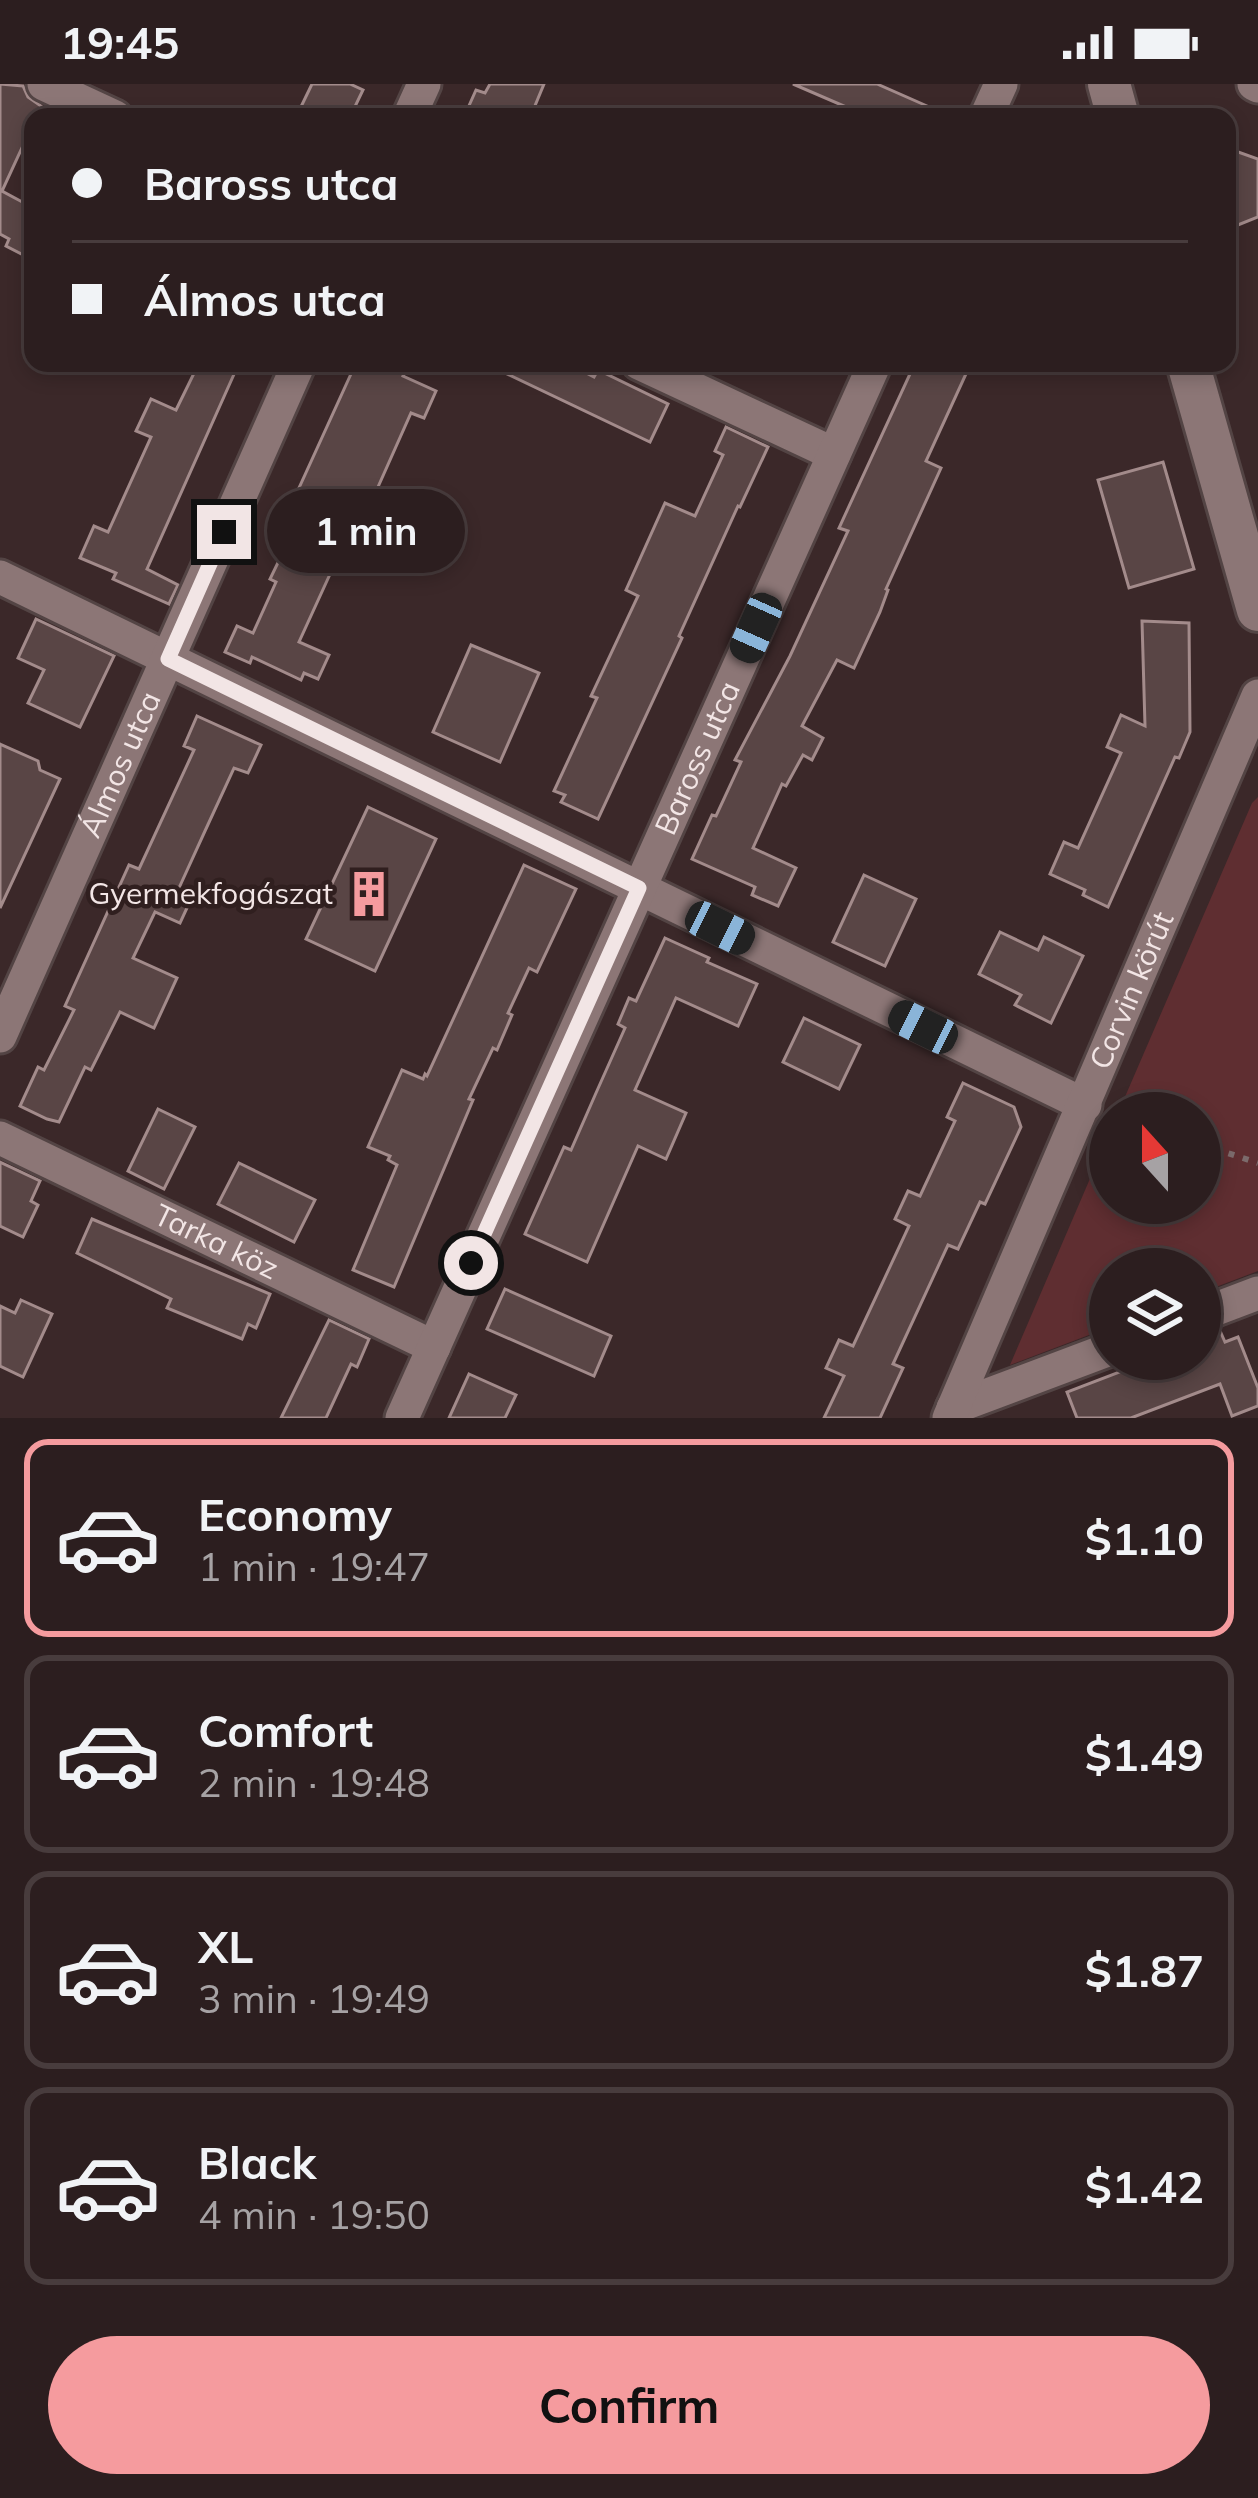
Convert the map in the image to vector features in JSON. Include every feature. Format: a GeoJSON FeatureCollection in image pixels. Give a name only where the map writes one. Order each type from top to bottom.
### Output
{"type":"FeatureCollection","features":[{"type":"Feature","properties":{"kind":"street"},"geometry":{"type":"LineString","coordinates":[[44,84],[96,108]]}},
{"type":"Feature","properties":{"kind":"street","name":"Álmos utca"},"geometry":{"type":"LineString","coordinates":[[0,1036],[295,372]]}},
{"type":"Feature","properties":{"kind":"street"},"geometry":{"type":"LineString","coordinates":[[658,372],[834,454]]}},
{"type":"Feature","properties":{"kind":"street","name":"Baross utca"},"geometry":{"type":"LineString","coordinates":[[402,1418],[871,372]]}},
{"type":"Feature","properties":{"kind":"street"},"geometry":{"type":"LineString","coordinates":[[1191,372],[1258,610]]}},
{"type":"Feature","properties":{"kind":"street"},"geometry":{"type":"LineString","coordinates":[[0,577],[1085,1106]]}},
{"type":"Feature","properties":{"kind":"street","name":"Corvin körút"},"geometry":{"type":"LineString","coordinates":[[951,1413],[1258,696]]}},
{"type":"Feature","properties":{"kind":"street","name":"Tarka köz"},"geometry":{"type":"LineString","coordinates":[[0,1138],[434,1347]]}},
{"type":"Feature","properties":{"kind":"street"},"geometry":{"type":"LineString","coordinates":[[1221,1307],[1258,1293]]}},
{"type":"Feature","properties":{"kind":"street"},"geometry":{"type":"LineString","coordinates":[[951,1413],[1089,1357]]}},
{"type":"Feature","properties":{"kind":"path"},"geometry":{"type":"LineString","coordinates":[[1221,1151],[1258,1163]]}},
{"type":"Feature","properties":{"kind":"shaded area"},"geometry":{"type":"Polygon","coordinates":[[[1258,797],[1258,1271],[1221,1285],[1221,1248],[1089,1248],[1089,1335],[1010,1365],[1089,1181],[1089,1224],[1221,1224],[1221,1092],[1127,1092],[1258,797]]]}},
{"type":"Feature","properties":{"kind":"building"},"geometry":{"type":"Polygon","coordinates":[[[0,84],[23,86],[28,97],[41,106],[24,108],[24,143],[2,191],[24,203],[24,255],[6,246],[9,239],[0,234],[0,84]]]}},
{"type":"Feature","properties":{"kind":"building"},"geometry":{"type":"Polygon","coordinates":[[[312,84],[350,84],[363,90],[354,108],[300,108],[312,84]]]}},
{"type":"Feature","properties":{"kind":"building"},"geometry":{"type":"Polygon","coordinates":[[[490,84],[544,84],[534,108],[468,108],[476,90],[485,93],[490,84]]]}},
{"type":"Feature","properties":{"kind":"building"},"geometry":{"type":"Polygon","coordinates":[[[793,84],[877,84],[932,108],[849,108],[793,84]]]}},
{"type":"Feature","properties":{"kind":"building"},"geometry":{"type":"Polygon","coordinates":[[[1236,151],[1258,159],[1258,217],[1236,226],[1236,151]]]}},
{"type":"Feature","properties":{"kind":"building"},"geometry":{"type":"Polygon","coordinates":[[[195,372],[235,372],[147,569],[178,585],[169,604],[80,558],[94,526],[108,532],[151,437],[136,431],[151,399],[176,410],[195,372]]]}},
{"type":"Feature","properties":{"kind":"building"},"geometry":{"type":"Polygon","coordinates":[[[352,372],[405,372],[403,376],[436,391],[424,418],[411,413],[374,496],[384,501],[382,508],[393,513],[382,537],[353,524],[299,642],[329,655],[318,679],[304,673],[301,680],[252,657],[250,663],[225,652],[237,626],[253,633],[276,582],[270,579],[287,544],[292,546],[315,495],[299,488],[352,372]]]}},
{"type":"Feature","properties":{"kind":"building"},"geometry":{"type":"Polygon","coordinates":[[[503,372],[584,372],[594,377],[602,372],[668,404],[650,442],[503,372]]]}},
{"type":"Feature","properties":{"kind":"building"},"geometry":{"type":"Polygon","coordinates":[[[911,372],[967,372],[926,461],[941,468],[880,612],[854,668],[837,660],[802,726],[823,738],[812,760],[803,755],[786,786],[782,784],[753,848],[796,868],[778,906],[752,895],[755,887],[692,859],[741,762],[735,760],[848,531],[839,528],[911,372]]]}},
{"type":"Feature","properties":{"kind":"building"},"geometry":{"type":"Polygon","coordinates":[[[726,427],[768,447],[598,819],[561,802],[565,795],[554,791],[597,698],[591,696],[638,596],[626,590],[665,503],[695,516],[723,455],[715,451],[726,427]]]}},
{"type":"Feature","properties":{"kind":"building"},"geometry":{"type":"Polygon","coordinates":[[[1163,462],[1194,569],[1129,588],[1098,480],[1163,462]]]}},
{"type":"Feature","properties":{"kind":"building"},"geometry":{"type":"Polygon","coordinates":[[[36,619],[114,656],[80,727],[28,703],[44,670],[18,658],[36,619]]]}},
{"type":"Feature","properties":{"kind":"building"},"geometry":{"type":"Polygon","coordinates":[[[1142,621],[1189,623],[1190,732],[1108,907],[1050,874],[1064,842],[1078,848],[1121,753],[1107,747],[1121,715],[1145,726],[1142,621]]]}},
{"type":"Feature","properties":{"kind":"building"},"geometry":{"type":"Polygon","coordinates":[[[471,645],[539,673],[500,762],[433,732],[471,645]]]}},
{"type":"Feature","properties":{"kind":"building"},"geometry":{"type":"Polygon","coordinates":[[[197,716],[261,745],[248,773],[234,768],[179,888],[193,895],[180,923],[155,912],[133,958],[177,978],[154,1028],[120,1012],[91,1070],[85,1067],[59,1122],[47,1119],[20,1106],[74,1010],[65,1006],[129,865],[139,869],[194,750],[184,746],[197,716]]]}},
{"type":"Feature","properties":{"kind":"building"},"geometry":{"type":"Polygon","coordinates":[[[0,744],[38,761],[40,770],[60,779],[0,908],[0,744]]]}},
{"type":"Feature","properties":{"kind":"building","name":"Gyermekfogászat"},"geometry":{"type":"Polygon","coordinates":[[[368,807],[436,839],[375,971],[306,939],[368,807]]]}},
{"type":"Feature","properties":{"kind":"building"},"geometry":{"type":"Polygon","coordinates":[[[524,865],[576,889],[537,972],[529,968],[508,1013],[512,1015],[469,1099],[473,1100],[394,1287],[353,1270],[397,1165],[388,1160],[390,1156],[368,1147],[402,1070],[423,1079],[427,1076],[524,865]]]}},
{"type":"Feature","properties":{"kind":"building"},"geometry":{"type":"Polygon","coordinates":[[[864,875],[916,899],[885,966],[833,942],[864,875]]]}},
{"type":"Feature","properties":{"kind":"building"},"geometry":{"type":"Polygon","coordinates":[[[1000,932],[1038,950],[1044,937],[1083,956],[1051,1023],[1015,1005],[1021,995],[979,974],[1000,932]]]}},
{"type":"Feature","properties":{"kind":"building"},"geometry":{"type":"Polygon","coordinates":[[[665,938],[757,984],[738,1026],[676,998],[635,1090],[686,1113],[666,1159],[638,1146],[587,1262],[525,1234],[564,1147],[571,1150],[625,1028],[618,1024],[629,998],[636,1001],[665,938]]]}},
{"type":"Feature","properties":{"kind":"building"},"geometry":{"type":"Polygon","coordinates":[[[804,1018],[860,1045],[839,1089],[783,1062],[804,1018]]]}},
{"type":"Feature","properties":{"kind":"building"},"geometry":{"type":"Polygon","coordinates":[[[963,1083],[1014,1107],[1021,1127],[958,1249],[948,1245],[893,1364],[903,1368],[880,1418],[824,1418],[844,1376],[826,1368],[839,1340],[853,1346],[909,1226],[895,1219],[908,1191],[920,1196],[955,1121],[947,1117],[963,1083]]]}},
{"type":"Feature","properties":{"kind":"building"},"geometry":{"type":"Polygon","coordinates":[[[158,1109],[195,1127],[164,1189],[128,1171],[158,1109]]]}},
{"type":"Feature","properties":{"kind":"building"},"geometry":{"type":"Polygon","coordinates":[[[0,1162],[40,1181],[31,1201],[38,1205],[23,1237],[0,1226],[0,1162]]]}},
{"type":"Feature","properties":{"kind":"building"},"geometry":{"type":"Polygon","coordinates":[[[239,1163],[315,1200],[294,1242],[218,1204],[239,1163]]]}},
{"type":"Feature","properties":{"kind":"building"},"geometry":{"type":"Polygon","coordinates":[[[92,1219],[270,1294],[256,1328],[248,1324],[242,1339],[167,1308],[171,1299],[77,1253],[92,1219]]]}},
{"type":"Feature","properties":{"kind":"building"},"geometry":{"type":"Polygon","coordinates":[[[505,1289],[611,1336],[594,1376],[487,1329],[505,1289]]]}},
{"type":"Feature","properties":{"kind":"building"},"geometry":{"type":"Polygon","coordinates":[[[21,1300],[52,1314],[23,1377],[0,1366],[0,1306],[15,1313],[21,1300]]]}},
{"type":"Feature","properties":{"kind":"building"},"geometry":{"type":"Polygon","coordinates":[[[329,1320],[369,1339],[357,1367],[351,1364],[326,1418],[281,1418],[329,1320]]]}},
{"type":"Feature","properties":{"kind":"building"},"geometry":{"type":"Polygon","coordinates":[[[1221,1333],[1225,1342],[1238,1337],[1258,1388],[1258,1406],[1232,1416],[1220,1384],[1131,1418],[1077,1418],[1067,1392],[1099,1380],[1221,1380],[1221,1333]]]}},
{"type":"Feature","properties":{"kind":"building"},"geometry":{"type":"Polygon","coordinates":[[[469,1374],[516,1395],[505,1418],[449,1418],[469,1374]]]}},
{"type":"Feature","properties":{"kind":"place","name":"Gyermekfogászat"},"geometry":{"type":"Point","coordinates":[369,894]}},
{"type":"Feature","properties":{"kind":"route"},"geometry":{"type":"LineString","coordinates":[[224,532],[168,659],[639,888],[471,1263]]}}]}
